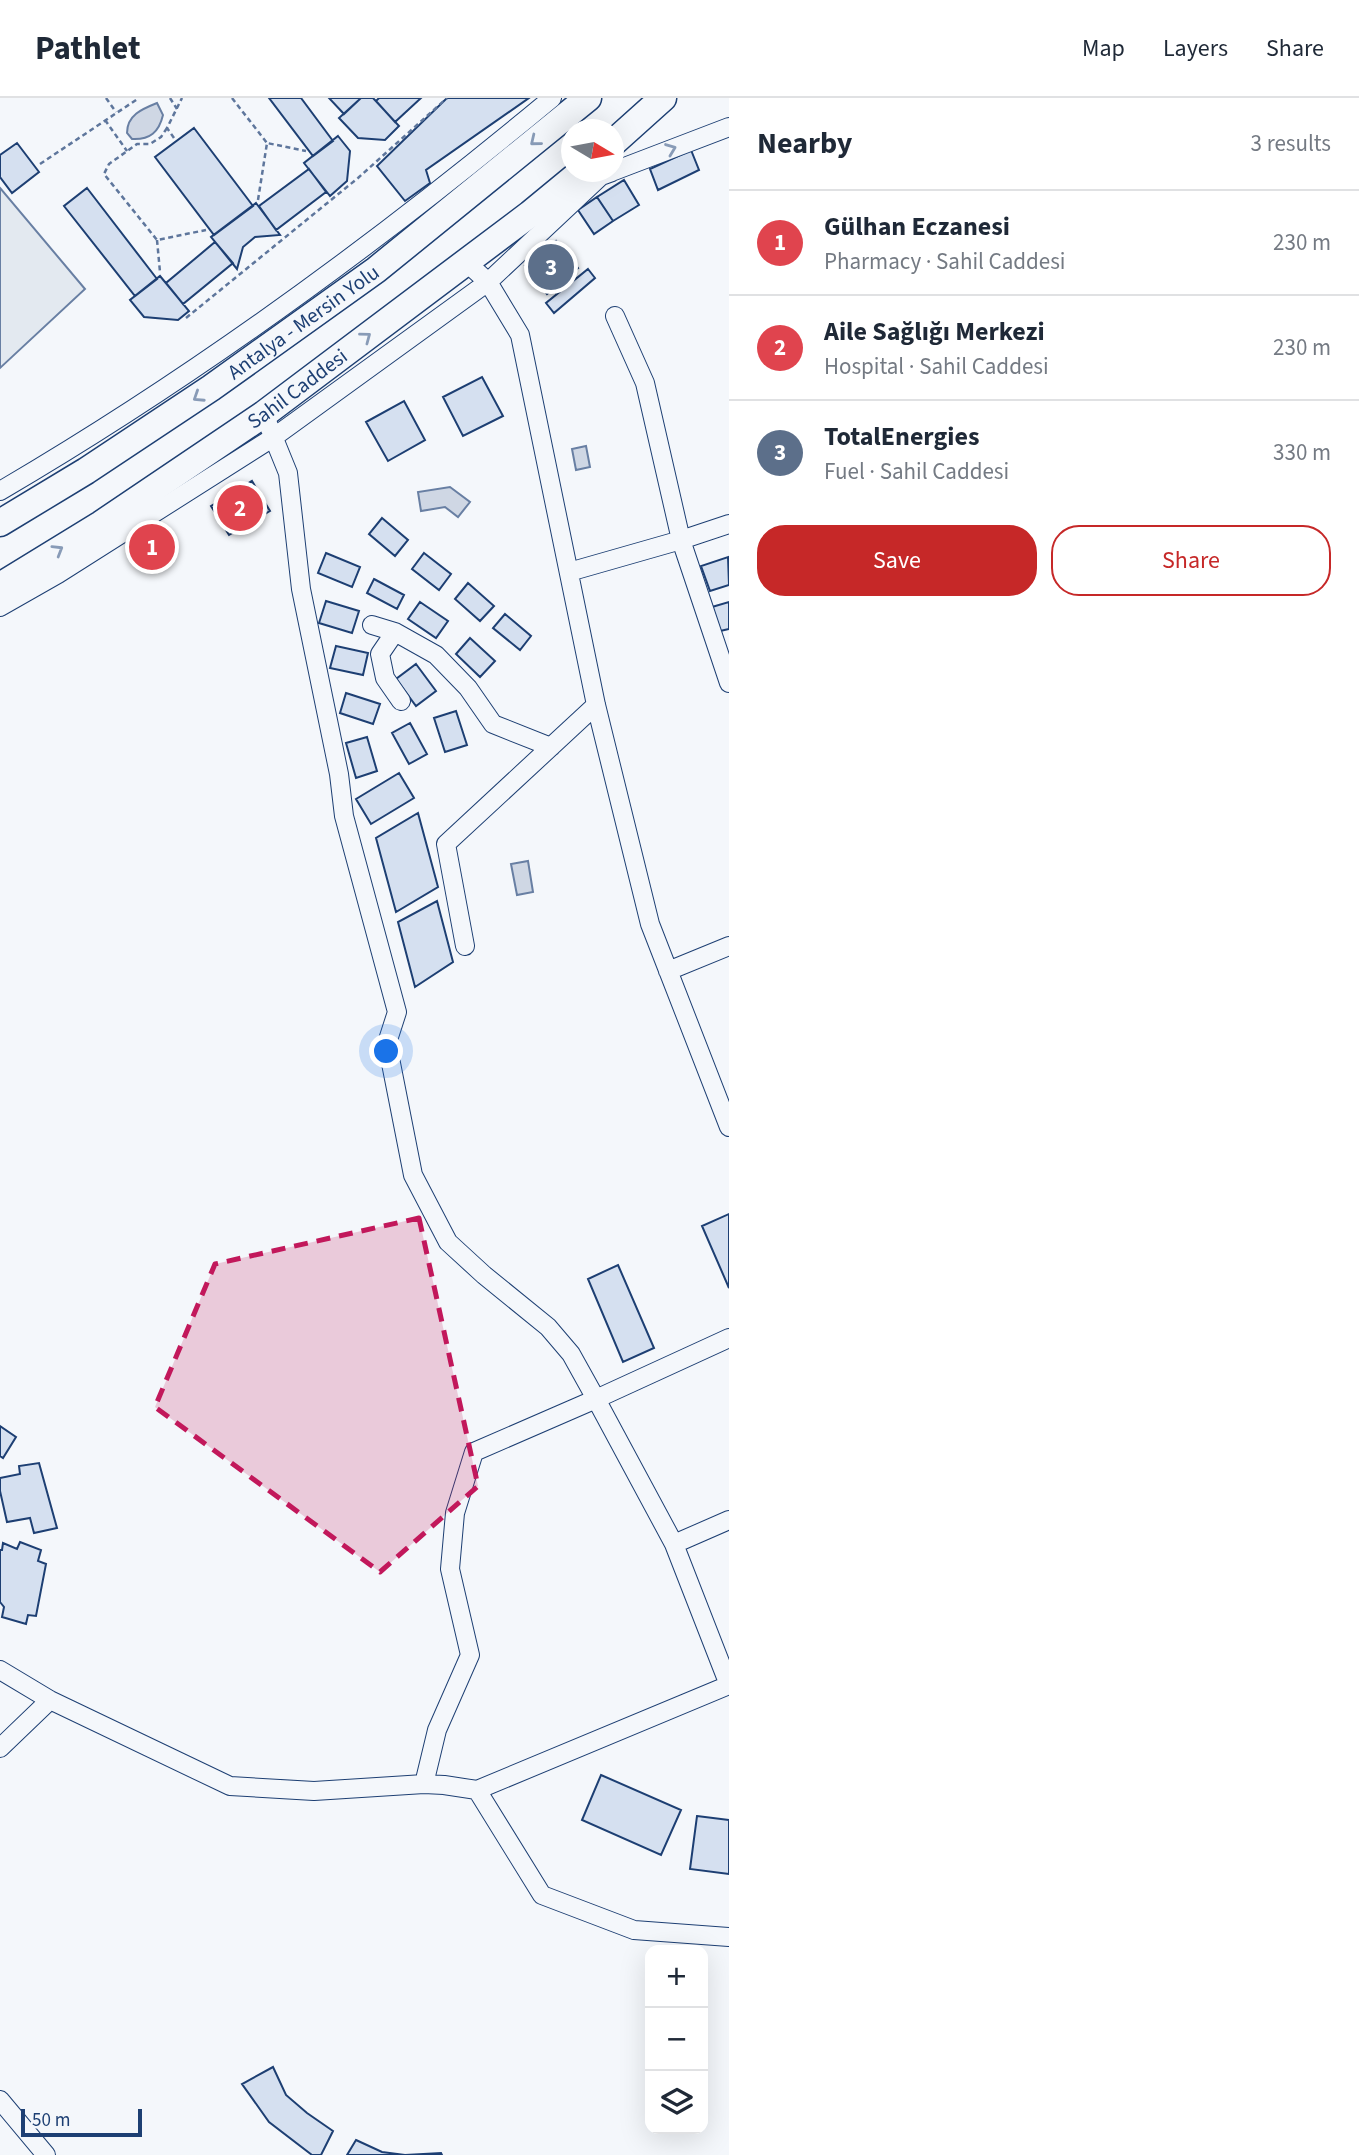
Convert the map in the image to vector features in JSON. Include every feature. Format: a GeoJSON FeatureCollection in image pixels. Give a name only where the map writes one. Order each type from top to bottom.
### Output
{"type":"FeatureCollection","features":[{"type":"Feature","properties":{"kind":"highway","name":"Antalya - Mersin Yolu"},"geometry":{"type":"LineString","coordinates":[[0,523],[86,471],[211,388],[376,270],[588,98]]}},
{"type":"Feature","properties":{"kind":"highway"},"geometry":{"type":"LineString","coordinates":[[624,133],[663,98]]}},
{"type":"Feature","properties":{"kind":"highway","name":"Sahil Caddesi"},"geometry":{"type":"LineString","coordinates":[[0,586],[269,426],[466,262],[530,214],[584,182]]}},
{"type":"Feature","properties":{"kind":"street"},"geometry":{"type":"LineString","coordinates":[[0,491],[70,450],[348,260],[552,98]]}},
{"type":"Feature","properties":{"kind":"street"},"geometry":{"type":"LineString","coordinates":[[624,164],[729,127]]}},
{"type":"Feature","properties":{"kind":"street"},"geometry":{"type":"LineString","coordinates":[[0,607],[58,573],[269,426],[488,282],[591,182]]}},
{"type":"Feature","properties":{"kind":"street"},"geometry":{"type":"LineString","coordinates":[[466,262],[488,282],[520,335],[596,705],[650,924],[729,1127]]}},
{"type":"Feature","properties":{"kind":"street"},"geometry":{"type":"LineString","coordinates":[[615,316],[645,383],[681,540],[729,683]]}},
{"type":"Feature","properties":{"kind":"street"},"geometry":{"type":"LineString","coordinates":[[0,1670],[50,1700],[230,1786],[314,1791],[424,1784],[477,1790],[729,1685],[674,1544],[571,1354],[548,1327],[448,1242],[413,1175],[387,1043],[397,1012],[344,816],[339,774],[301,589],[288,473],[269,426]]}},
{"type":"Feature","properties":{"kind":"street"},"geometry":{"type":"LineString","coordinates":[[569,572],[729,524]]}},
{"type":"Feature","properties":{"kind":"street"},"geometry":{"type":"LineString","coordinates":[[372,625],[394,632],[436,655],[468,688],[493,724],[551,747]]}},
{"type":"Feature","properties":{"kind":"street"},"geometry":{"type":"LineString","coordinates":[[394,632],[380,654],[384,678],[401,701]]}},
{"type":"Feature","properties":{"kind":"street"},"geometry":{"type":"LineString","coordinates":[[466,946],[446,844],[596,705]]}},
{"type":"Feature","properties":{"kind":"street"},"geometry":{"type":"LineString","coordinates":[[668,971],[729,946]]}},
{"type":"Feature","properties":{"kind":"street"},"geometry":{"type":"LineString","coordinates":[[424,1784],[437,1730],[470,1656],[450,1569],[455,1513],[474,1452],[729,1338]]}},
{"type":"Feature","properties":{"kind":"street"},"geometry":{"type":"LineString","coordinates":[[674,1544],[729,1520]]}},
{"type":"Feature","properties":{"kind":"street"},"geometry":{"type":"LineString","coordinates":[[0,1748],[50,1700]]}},
{"type":"Feature","properties":{"kind":"street"},"geometry":{"type":"LineString","coordinates":[[477,1790],[542,1895],[634,1930],[729,1937]]}},
{"type":"Feature","properties":{"kind":"street"},"geometry":{"type":"LineString","coordinates":[[0,2100],[46,2155]]}},
{"type":"Feature","properties":{"kind":"path"},"geometry":{"type":"LineString","coordinates":[[106,98],[116,112]]}},
{"type":"Feature","properties":{"kind":"path"},"geometry":{"type":"LineString","coordinates":[[40,164],[139,98]]}},
{"type":"Feature","properties":{"kind":"path"},"geometry":{"type":"LineString","coordinates":[[170,98],[177,109]]}},
{"type":"Feature","properties":{"kind":"path"},"geometry":{"type":"LineString","coordinates":[[160,272],[157,240],[104,174],[109,164],[137,144],[150,144],[162,137],[182,98]]}},
{"type":"Feature","properties":{"kind":"path"},"geometry":{"type":"LineString","coordinates":[[232,98],[267,143],[306,151]]}},
{"type":"Feature","properties":{"kind":"path"},"geometry":{"type":"LineString","coordinates":[[186,318],[358,178],[447,98]]}},
{"type":"Feature","properties":{"kind":"path"},"geometry":{"type":"LineString","coordinates":[[105,120],[127,151]]}},
{"type":"Feature","properties":{"kind":"path"},"geometry":{"type":"LineString","coordinates":[[167,128],[174,138]]}},
{"type":"Feature","properties":{"kind":"path"},"geometry":{"type":"LineString","coordinates":[[258,200],[267,143]]}},
{"type":"Feature","properties":{"kind":"path"},"geometry":{"type":"LineString","coordinates":[[157,240],[206,230]]}},
{"type":"Feature","properties":{"kind":"highlighted area"},"geometry":{"type":"Polygon","coordinates":[[[419,1218],[478,1486],[380,1572],[155,1407],[215,1264],[419,1218]]]}},
{"type":"Feature","properties":{"kind":"shaded area"},"geometry":{"type":"Polygon","coordinates":[[[157,103],[163,115],[159,126],[149,136],[132,139],[127,133],[133,117],[157,103]]]}},
{"type":"Feature","properties":{"kind":"shaded area"},"geometry":{"type":"Polygon","coordinates":[[[0,188],[85,289],[0,368],[0,188]]]}},
{"type":"Feature","properties":{"kind":"shaded area"},"geometry":{"type":"Polygon","coordinates":[[[586,446],[590,467],[576,470],[572,449],[586,446]]]}},
{"type":"Feature","properties":{"kind":"shaded area"},"geometry":{"type":"Polygon","coordinates":[[[450,487],[470,502],[458,517],[445,507],[421,511],[418,492],[450,487]]]}},
{"type":"Feature","properties":{"kind":"shaded area"},"geometry":{"type":"Polygon","coordinates":[[[528,861],[533,892],[517,895],[511,864],[528,861]]]}},
{"type":"Feature","properties":{"kind":"building"},"geometry":{"type":"Polygon","coordinates":[[[269,98],[301,98],[333,141],[313,156],[269,98]]]}},
{"type":"Feature","properties":{"kind":"building"},"geometry":{"type":"Polygon","coordinates":[[[329,98],[361,98],[344,114],[329,98]]]}},
{"type":"Feature","properties":{"kind":"building"},"geometry":{"type":"Polygon","coordinates":[[[361,98],[373,98],[399,126],[385,140],[358,138],[339,118],[361,98]]]}},
{"type":"Feature","properties":{"kind":"building"},"geometry":{"type":"Polygon","coordinates":[[[379,98],[421,98],[395,122],[376,101],[379,98]]]}},
{"type":"Feature","properties":{"kind":"building"},"geometry":{"type":"Polygon","coordinates":[[[447,98],[529,98],[426,170],[430,183],[405,201],[377,166],[447,98]]]}},
{"type":"Feature","properties":{"kind":"building"},"geometry":{"type":"Polygon","coordinates":[[[194,128],[253,206],[214,235],[155,157],[194,128]]]}},
{"type":"Feature","properties":{"kind":"building"},"geometry":{"type":"Polygon","coordinates":[[[338,136],[350,151],[347,181],[330,196],[304,163],[338,136]]]}},
{"type":"Feature","properties":{"kind":"building"},"geometry":{"type":"Polygon","coordinates":[[[17,143],[39,172],[12,193],[0,177],[0,155],[17,143]]]}},
{"type":"Feature","properties":{"kind":"building"},"geometry":{"type":"Polygon","coordinates":[[[691,150],[699,170],[658,190],[650,169],[691,150]]]}},
{"type":"Feature","properties":{"kind":"building"},"geometry":{"type":"Polygon","coordinates":[[[309,169],[326,192],[276,230],[259,206],[309,169]]]}},
{"type":"Feature","properties":{"kind":"building"},"geometry":{"type":"Polygon","coordinates":[[[624,180],[639,205],[613,221],[597,197],[624,180]]]}},
{"type":"Feature","properties":{"kind":"building"},"geometry":{"type":"Polygon","coordinates":[[[87,188],[157,279],[135,296],[64,206],[87,188]]]}},
{"type":"Feature","properties":{"kind":"building"},"geometry":{"type":"Polygon","coordinates":[[[597,197],[613,221],[594,234],[578,210],[597,197]]]}},
{"type":"Feature","properties":{"kind":"building"},"geometry":{"type":"Polygon","coordinates":[[[256,203],[280,235],[255,237],[243,247],[237,269],[211,237],[256,203]]]}},
{"type":"Feature","properties":{"kind":"building"},"geometry":{"type":"Polygon","coordinates":[[[556,241],[578,268],[572,273],[576,278],[557,294],[553,289],[547,294],[525,266],[556,241]]]}},
{"type":"Feature","properties":{"kind":"building"},"geometry":{"type":"Polygon","coordinates":[[[215,242],[233,263],[183,304],[166,283],[215,242]]]}},
{"type":"Feature","properties":{"kind":"building"},"geometry":{"type":"Polygon","coordinates":[[[588,269],[595,278],[554,313],[546,303],[588,269]]]}},
{"type":"Feature","properties":{"kind":"building"},"geometry":{"type":"Polygon","coordinates":[[[160,276],[189,311],[178,320],[144,317],[130,300],[160,276]]]}},
{"type":"Feature","properties":{"kind":"building"},"geometry":{"type":"Polygon","coordinates":[[[482,377],[503,416],[463,436],[443,397],[482,377]]]}},
{"type":"Feature","properties":{"kind":"building"},"geometry":{"type":"Polygon","coordinates":[[[404,401],[425,440],[388,461],[366,422],[404,401]]]}},
{"type":"Feature","properties":{"kind":"building"},"geometry":{"type":"Polygon","coordinates":[[[252,481],[270,511],[229,535],[211,506],[252,481]]]}},
{"type":"Feature","properties":{"kind":"building"},"geometry":{"type":"Polygon","coordinates":[[[382,518],[408,540],[395,556],[369,534],[382,518]]]}},
{"type":"Feature","properties":{"kind":"building"},"geometry":{"type":"Polygon","coordinates":[[[326,553],[360,567],[352,587],[318,573],[326,553]]]}},
{"type":"Feature","properties":{"kind":"building"},"geometry":{"type":"Polygon","coordinates":[[[424,553],[451,574],[439,590],[412,569],[424,553]]]}},
{"type":"Feature","properties":{"kind":"building"},"geometry":{"type":"Polygon","coordinates":[[[728,557],[729,585],[710,591],[701,566],[728,557]]]}},
{"type":"Feature","properties":{"kind":"building"},"geometry":{"type":"Polygon","coordinates":[[[374,579],[404,595],[397,609],[367,593],[374,579]]]}},
{"type":"Feature","properties":{"kind":"building"},"geometry":{"type":"Polygon","coordinates":[[[468,583],[494,606],[480,621],[455,599],[468,583]]]}},
{"type":"Feature","properties":{"kind":"building"},"geometry":{"type":"Polygon","coordinates":[[[326,601],[359,611],[352,633],[319,623],[326,601]]]}},
{"type":"Feature","properties":{"kind":"building"},"geometry":{"type":"Polygon","coordinates":[[[420,602],[448,621],[436,638],[408,619],[420,602]]]}},
{"type":"Feature","properties":{"kind":"building"},"geometry":{"type":"Polygon","coordinates":[[[729,602],[729,629],[720,631],[712,607],[729,602]]]}},
{"type":"Feature","properties":{"kind":"building"},"geometry":{"type":"Polygon","coordinates":[[[505,614],[531,636],[520,650],[493,628],[505,614]]]}},
{"type":"Feature","properties":{"kind":"building"},"geometry":{"type":"Polygon","coordinates":[[[470,638],[495,661],[480,677],[456,654],[470,638]]]}},
{"type":"Feature","properties":{"kind":"building"},"geometry":{"type":"Polygon","coordinates":[[[336,646],[368,653],[363,675],[330,668],[336,646]]]}},
{"type":"Feature","properties":{"kind":"building"},"geometry":{"type":"Polygon","coordinates":[[[416,664],[436,691],[416,706],[396,679],[416,664]]]}},
{"type":"Feature","properties":{"kind":"building"},"geometry":{"type":"Polygon","coordinates":[[[346,693],[380,704],[373,724],[340,713],[346,693]]]}},
{"type":"Feature","properties":{"kind":"building"},"geometry":{"type":"Polygon","coordinates":[[[456,711],[467,745],[445,752],[434,718],[456,711]]]}},
{"type":"Feature","properties":{"kind":"building"},"geometry":{"type":"Polygon","coordinates":[[[410,723],[427,754],[409,764],[392,733],[410,723]]]}},
{"type":"Feature","properties":{"kind":"building"},"geometry":{"type":"Polygon","coordinates":[[[367,737],[377,771],[356,778],[346,743],[367,737]]]}},
{"type":"Feature","properties":{"kind":"building"},"geometry":{"type":"Polygon","coordinates":[[[399,773],[414,798],[371,824],[356,799],[399,773]]]}},
{"type":"Feature","properties":{"kind":"building"},"geometry":{"type":"Polygon","coordinates":[[[418,813],[438,887],[396,912],[376,838],[418,813]]]}},
{"type":"Feature","properties":{"kind":"building"},"geometry":{"type":"Polygon","coordinates":[[[437,901],[453,962],[415,987],[398,922],[437,901]]]}},
{"type":"Feature","properties":{"kind":"building"},"geometry":{"type":"Polygon","coordinates":[[[729,1214],[729,1288],[702,1226],[729,1214]]]}},
{"type":"Feature","properties":{"kind":"building"},"geometry":{"type":"Polygon","coordinates":[[[618,1265],[654,1348],[623,1362],[588,1279],[618,1265]]]}},
{"type":"Feature","properties":{"kind":"building"},"geometry":{"type":"Polygon","coordinates":[[[0,1426],[16,1437],[3,1458],[0,1456],[0,1426]]]}},
{"type":"Feature","properties":{"kind":"building"},"geometry":{"type":"Polygon","coordinates":[[[39,1463],[57,1528],[34,1533],[30,1518],[7,1522],[0,1478],[20,1474],[19,1466],[39,1463]]]}},
{"type":"Feature","properties":{"kind":"building"},"geometry":{"type":"Polygon","coordinates":[[[20,1542],[41,1550],[38,1561],[46,1564],[36,1616],[28,1615],[26,1624],[2,1617],[4,1607],[0,1602],[0,1550],[3,1543],[17,1549],[20,1542]]]}},
{"type":"Feature","properties":{"kind":"building"},"geometry":{"type":"Polygon","coordinates":[[[601,1775],[681,1810],[661,1855],[582,1820],[601,1775]]]}},
{"type":"Feature","properties":{"kind":"building"},"geometry":{"type":"Polygon","coordinates":[[[697,1816],[729,1820],[729,1874],[690,1869],[697,1816]]]}},
{"type":"Feature","properties":{"kind":"building"},"geometry":{"type":"Polygon","coordinates":[[[273,2067],[286,2095],[333,2131],[321,2155],[312,2155],[269,2122],[242,2084],[273,2067]]]}},
{"type":"Feature","properties":{"kind":"building"},"geometry":{"type":"Polygon","coordinates":[[[356,2140],[382,2152],[405,2155],[347,2155],[356,2140]]]}},
{"type":"Feature","properties":{"kind":"building"},"geometry":{"type":"Polygon","coordinates":[[[441,2153],[442,2155],[405,2155],[441,2153]]]}},
{"type":"Feature","properties":{"kind":"place","name":"TotalEnergies"},"geometry":{"type":"Point","coordinates":[551,267]}},
{"type":"Feature","properties":{"kind":"place","name":"Aile Sağlığı Merkezi"},"geometry":{"type":"Point","coordinates":[240,508]}},
{"type":"Feature","properties":{"kind":"place","name":"Gülhan Eczanesi"},"geometry":{"type":"Point","coordinates":[152,547]}}]}
